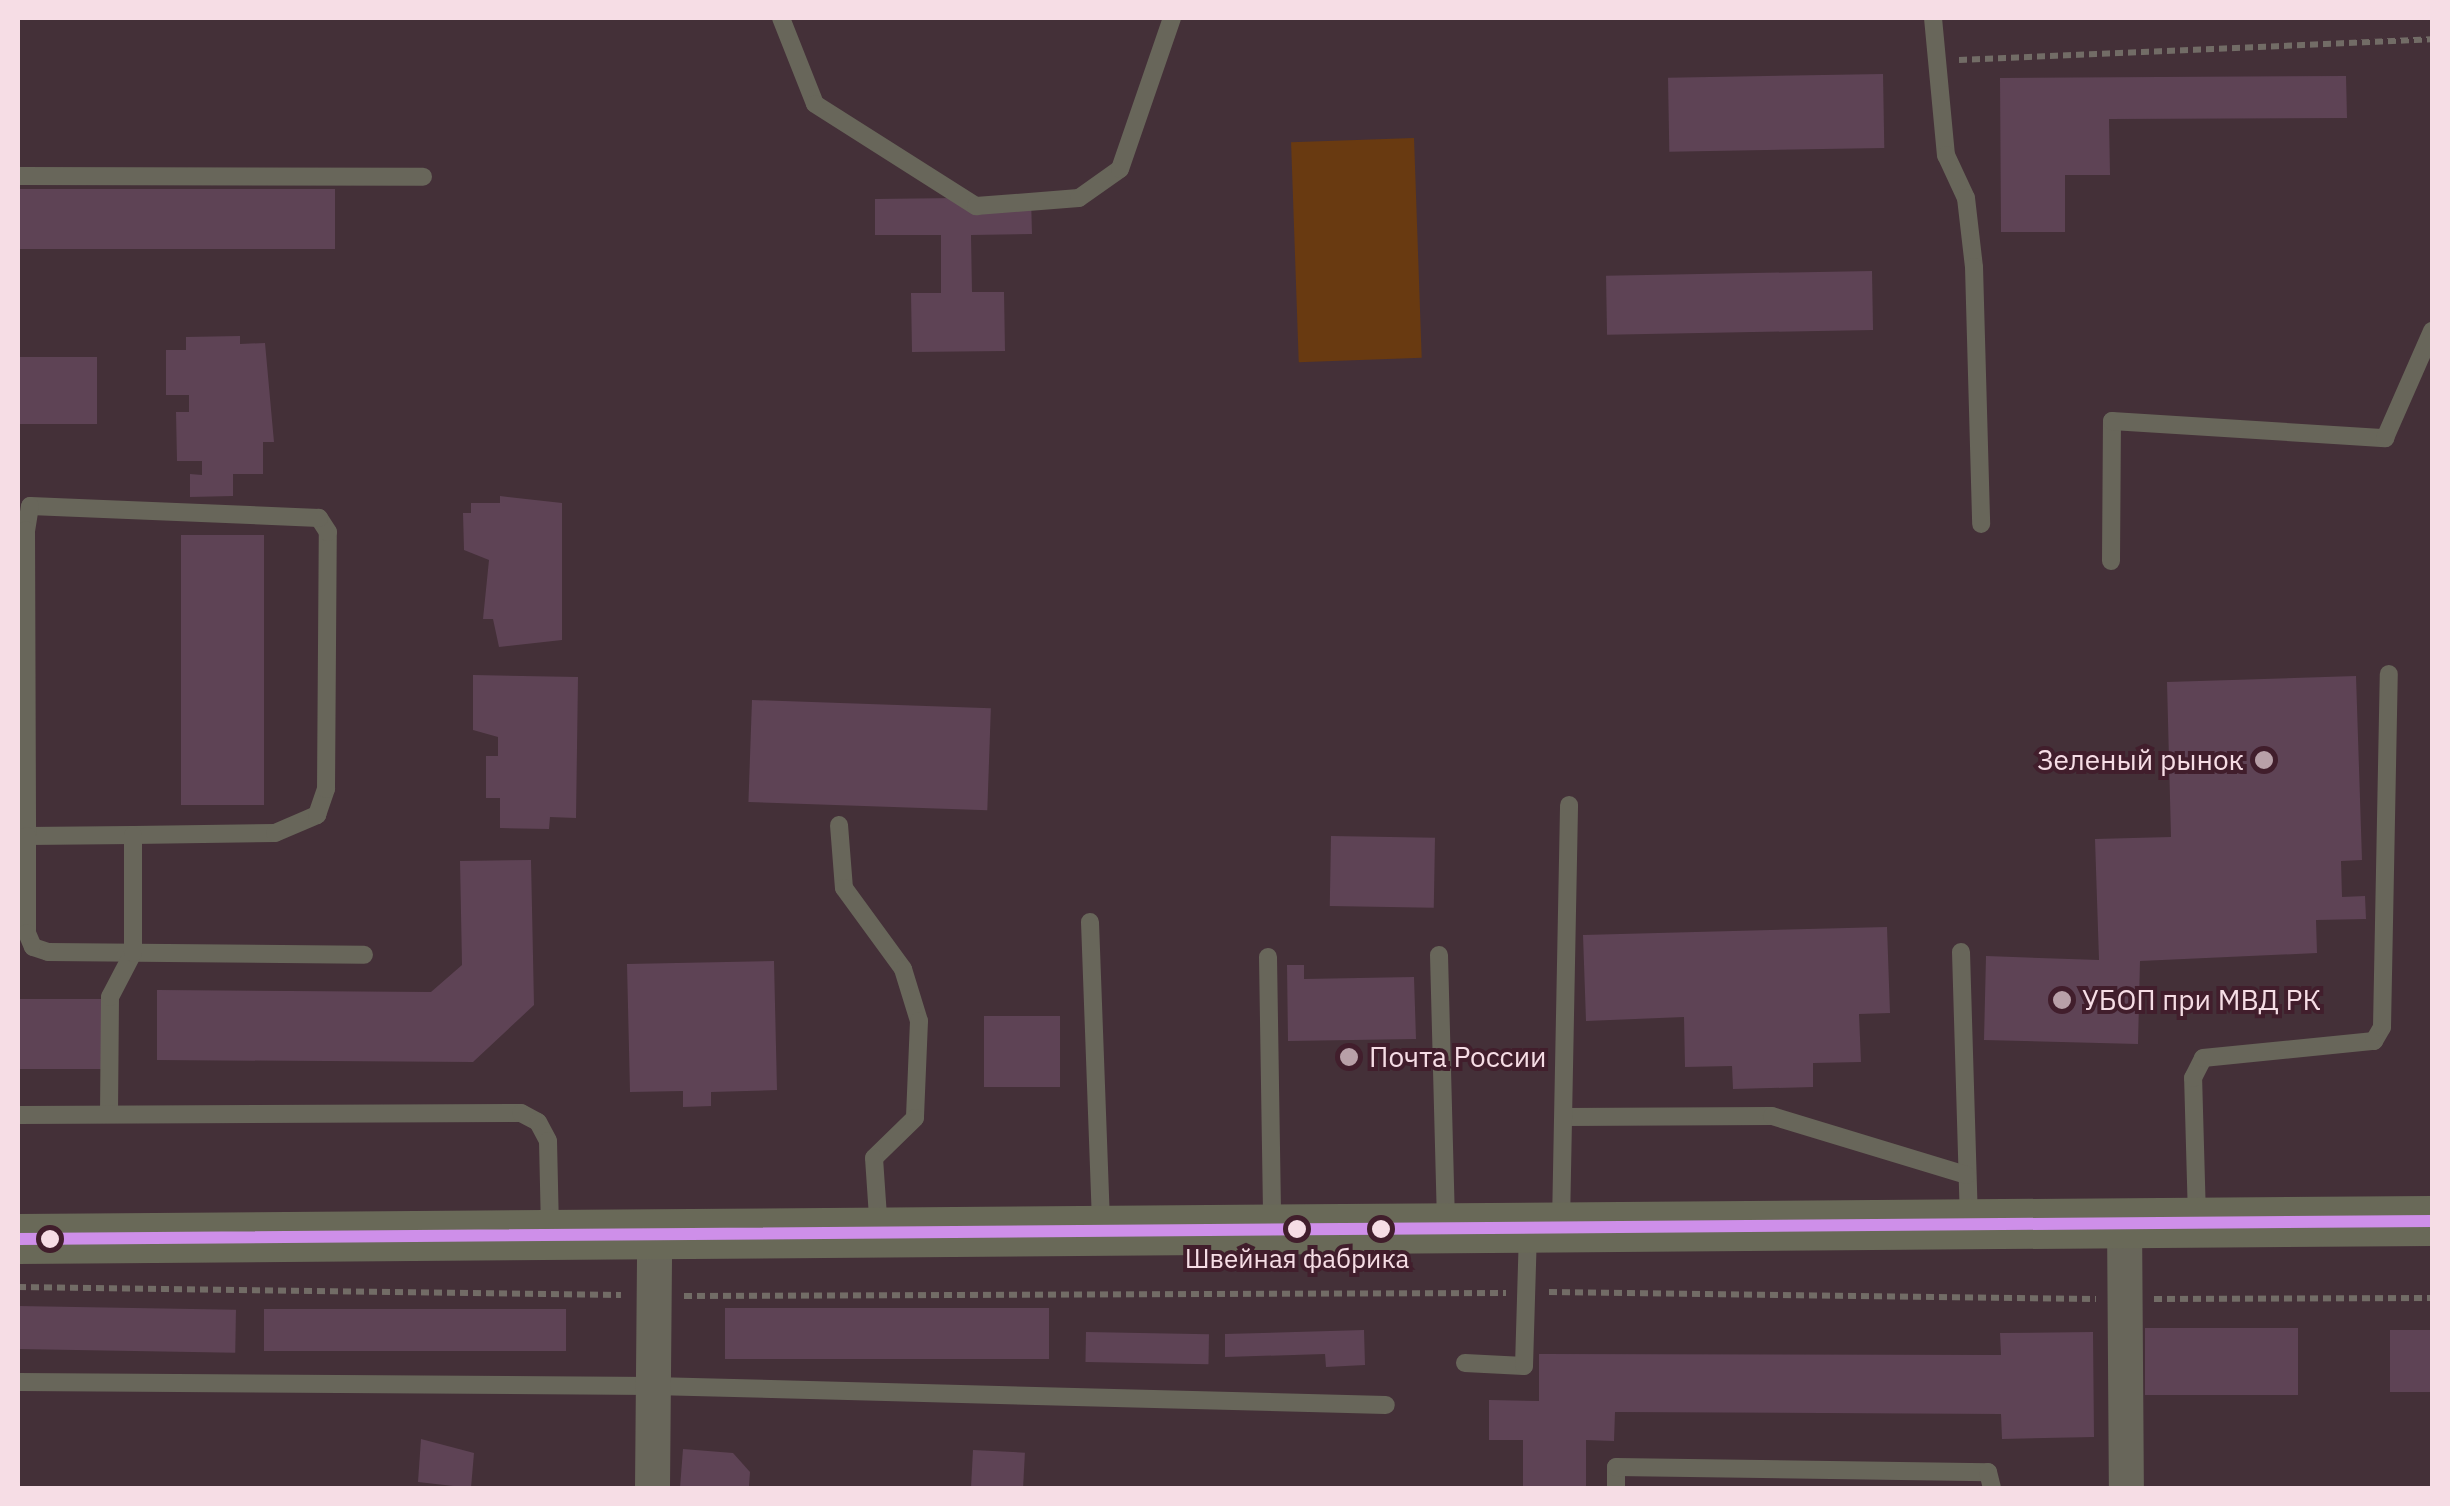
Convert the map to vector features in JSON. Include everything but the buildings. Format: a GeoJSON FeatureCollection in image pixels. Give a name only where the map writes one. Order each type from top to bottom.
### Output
{"type":"FeatureCollection","features":[{"type":"Feature","properties":{"kind":"main road"},"geometry":{"type":"LineString","coordinates":[[18,1239],[1545,1224],[1967,1198],[2124,1218],[2432,1220]]}},
{"type":"Feature","properties":{"kind":"street"},"geometry":{"type":"LineString","coordinates":[[2124,1218],[2126,1488]]}},
{"type":"Feature","properties":{"kind":"street"},"geometry":{"type":"LineString","coordinates":[[652,1488],[654,1234]]}},
{"type":"Feature","properties":{"kind":"lane"},"geometry":{"type":"LineString","coordinates":[[781,18],[815,104],[976,206],[1079,198],[1120,170],[1172,18]]}},
{"type":"Feature","properties":{"kind":"lane"},"geometry":{"type":"LineString","coordinates":[[1932,18],[1946,155],[1966,198],[1974,267],[1981,524]]}},
{"type":"Feature","properties":{"kind":"lane"},"geometry":{"type":"LineString","coordinates":[[18,176],[423,177]]}},
{"type":"Feature","properties":{"kind":"lane"},"geometry":{"type":"LineString","coordinates":[[2111,561],[2112,422],[2384,438],[2432,331]]}},
{"type":"Feature","properties":{"kind":"lane"},"geometry":{"type":"LineString","coordinates":[[22,836],[275,832],[317,816],[326,789],[328,552],[319,518],[30,506],[22,836],[33,947],[133,953],[364,955]]}},
{"type":"Feature","properties":{"kind":"lane"},"geometry":{"type":"LineString","coordinates":[[2197,1218],[2193,1078],[2203,1058],[2374,1041],[2382,1027],[2389,674]]}},
{"type":"Feature","properties":{"kind":"lane"},"geometry":{"type":"LineString","coordinates":[[1465,1363],[1524,1366],[1526,1292],[1545,1224],[1565,1117],[1569,804]]}},
{"type":"Feature","properties":{"kind":"lane"},"geometry":{"type":"LineString","coordinates":[[839,825],[844,888],[903,969],[919,1020],[915,1118],[874,1158],[880,1231]]}},
{"type":"Feature","properties":{"kind":"lane"},"geometry":{"type":"LineString","coordinates":[[109,1113],[110,997],[133,953],[133,834]]}},
{"type":"Feature","properties":{"kind":"lane"},"geometry":{"type":"LineString","coordinates":[[1090,922],[1102,1229]]}},
{"type":"Feature","properties":{"kind":"lane"},"geometry":{"type":"LineString","coordinates":[[1565,1117],[1772,1116],[1967,1198],[1961,952]]}},
{"type":"Feature","properties":{"kind":"lane"},"geometry":{"type":"LineString","coordinates":[[1439,955],[1446,1225]]}},
{"type":"Feature","properties":{"kind":"lane"},"geometry":{"type":"LineString","coordinates":[[1268,957],[1272,1227]]}},
{"type":"Feature","properties":{"kind":"lane"},"geometry":{"type":"LineString","coordinates":[[18,1115],[521,1113],[538,1122],[548,1140],[550,1234]]}},
{"type":"Feature","properties":{"kind":"lane"},"geometry":{"type":"LineString","coordinates":[[18,1382],[653,1386],[1386,1405]]}},
{"type":"Feature","properties":{"kind":"lane"},"geometry":{"type":"LineString","coordinates":[[1616,1488],[1616,1467],[1988,1472],[1992,1488]]}},
{"type":"Feature","properties":{"kind":"path"},"geometry":{"type":"LineString","coordinates":[[1936,61],[2432,39]]}},
{"type":"Feature","properties":{"kind":"path"},"geometry":{"type":"LineString","coordinates":[[18,1288],[654,1296],[1526,1292],[2125,1299],[2432,1298]]}},
{"type":"Feature","properties":{"kind":"shaded area"},"geometry":{"type":"Polygon","coordinates":[[[1414,138],[1422,358],[1299,362],[1291,142],[1414,138]]]}},
{"type":"Feature","properties":{"kind":"transit line"},"geometry":{"type":"LineString","coordinates":[[18,1239],[2432,1221]]}},
{"type":"Feature","properties":{"kind":"place","name":"Зеленый рынок"},"geometry":{"type":"Point","coordinates":[2264,760]}},
{"type":"Feature","properties":{"kind":"place","name":"УБОП при МВД РК"},"geometry":{"type":"Point","coordinates":[2062,1000]}},
{"type":"Feature","properties":{"kind":"place","name":"Почта России"},"geometry":{"type":"Point","coordinates":[1349,1057]}},
{"type":"Feature","properties":{"kind":"place","name":"Швейная фабрика"},"geometry":{"type":"Point","coordinates":[1297,1229]}}]}
